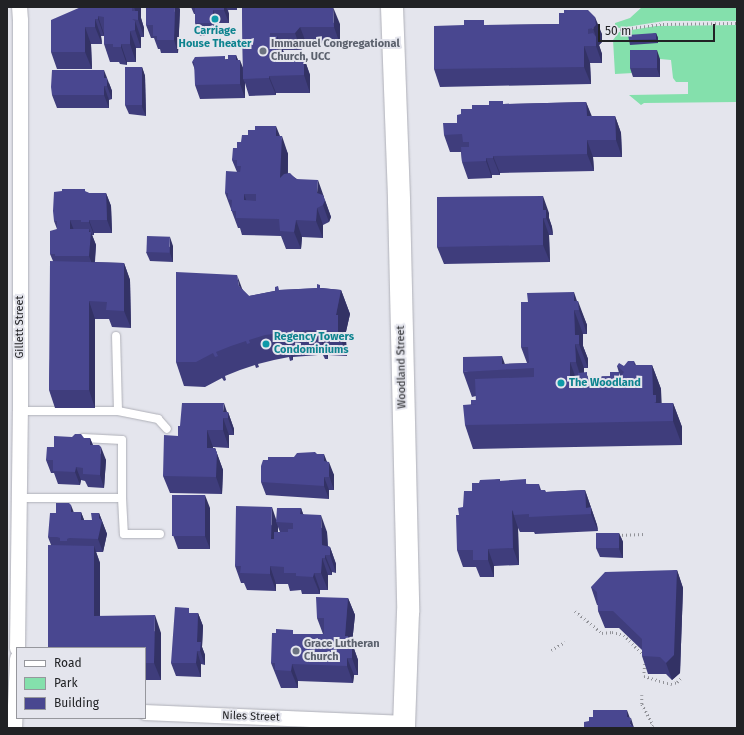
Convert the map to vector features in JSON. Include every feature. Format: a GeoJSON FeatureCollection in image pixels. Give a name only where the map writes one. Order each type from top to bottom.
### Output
{"type":"FeatureCollection","features":[{"type":"Feature","properties":{"kind":"main road","name":"Woodland Street"},"geometry":{"type":"LineString","coordinates":[[392,7],[399,201],[408,612],[405,726]]}},
{"type":"Feature","properties":{"kind":"street","name":"Gillett Street"},"geometry":{"type":"LineString","coordinates":[[17,647],[20,411],[19,7]]}},
{"type":"Feature","properties":{"kind":"street"},"geometry":{"type":"LineString","coordinates":[[14,728],[13,706],[16,670]]}},
{"type":"Feature","properties":{"kind":"street","name":"Niles Street"},"geometry":{"type":"LineString","coordinates":[[146,712],[405,726]]}},
{"type":"Feature","properties":{"kind":"lane"},"geometry":{"type":"LineString","coordinates":[[116,336],[118,412]]}},
{"type":"Feature","properties":{"kind":"lane"},"geometry":{"type":"LineString","coordinates":[[20,411],[118,412],[158,419],[167,429]]}},
{"type":"Feature","properties":{"kind":"lane"},"geometry":{"type":"LineString","coordinates":[[83,438],[122,440],[122,498],[124,534],[160,534]]}},
{"type":"Feature","properties":{"kind":"lane"},"geometry":{"type":"LineString","coordinates":[[19,498],[122,498]]}},
{"type":"Feature","properties":{"kind":"path"},"geometry":{"type":"LineString","coordinates":[[608,31],[663,24],[737,23]]}},
{"type":"Feature","properties":{"kind":"path"},"geometry":{"type":"LineString","coordinates":[[611,535],[644,534]]}},
{"type":"Feature","properties":{"kind":"path"},"geometry":{"type":"LineString","coordinates":[[574,611],[602,633],[612,632],[624,635],[642,652],[645,663],[644,676],[671,684],[677,682],[682,677]]}},
{"type":"Feature","properties":{"kind":"path"},"geometry":{"type":"LineString","coordinates":[[551,650],[565,642]]}},
{"type":"Feature","properties":{"kind":"path"},"geometry":{"type":"LineString","coordinates":[[642,695],[642,704],[653,725],[651,728]]}},
{"type":"Feature","properties":{"kind":"green space"},"geometry":{"type":"Polygon","coordinates":[[[642,7],[737,7],[737,21],[664,21],[620,28],[615,27],[615,23],[630,18],[642,7]]]}},
{"type":"Feature","properties":{"kind":"green space"},"geometry":{"type":"Polygon","coordinates":[[[737,25],[737,102],[644,103],[641,105],[629,95],[688,94],[688,82],[676,82],[673,78],[671,60],[660,59],[633,73],[615,74],[613,40],[619,32],[656,26],[737,25]]]}},
{"type":"Feature","properties":{"kind":"building"},"geometry":{"type":"Polygon","coordinates":[[[81,7],[134,7],[132,8],[132,11],[138,11],[138,20],[132,19],[135,21],[135,30],[130,31],[130,44],[121,44],[121,47],[113,47],[113,44],[104,44],[104,17],[98,16],[98,19],[95,19],[95,27],[85,27],[85,52],[51,52],[51,20],[81,7]]]}},
{"type":"Feature","properties":{"kind":"building"},"geometry":{"type":"Polygon","coordinates":[[[146,7],[175,7],[174,40],[157,40],[157,36],[153,36],[153,25],[146,25],[146,7]]]}},
{"type":"Feature","properties":{"kind":"building"},"geometry":{"type":"Polygon","coordinates":[[[195,7],[224,7],[224,10],[213,10],[213,23],[195,23],[195,7]]]}},
{"type":"Feature","properties":{"kind":"building"},"geometry":{"type":"Polygon","coordinates":[[[242,7],[333,7],[334,27],[300,27],[295,33],[270,33],[270,36],[277,36],[277,55],[269,55],[269,59],[304,58],[304,75],[269,76],[269,78],[243,79],[242,7]]]}},
{"type":"Feature","properties":{"kind":"building"},"geometry":{"type":"Polygon","coordinates":[[[564,10],[588,10],[595,17],[596,25],[593,28],[588,29],[588,34],[593,33],[596,37],[596,46],[584,46],[584,67],[434,69],[434,26],[464,25],[464,20],[484,20],[484,25],[559,24],[559,13],[564,13],[564,10]]]}},
{"type":"Feature","properties":{"kind":"building"},"geometry":{"type":"Polygon","coordinates":[[[656,33],[656,39],[629,40],[628,35],[656,33]]]}},
{"type":"Feature","properties":{"kind":"building"},"geometry":{"type":"Polygon","coordinates":[[[630,50],[657,50],[657,68],[630,68],[630,50]]]}},
{"type":"Feature","properties":{"kind":"building"},"geometry":{"type":"Polygon","coordinates":[[[228,55],[236,55],[236,60],[240,60],[240,84],[195,85],[194,62],[192,62],[195,57],[225,56],[225,60],[228,59],[228,55]]]}},
{"type":"Feature","properties":{"kind":"building"},"geometry":{"type":"Polygon","coordinates":[[[125,67],[142,67],[142,105],[125,105],[125,67]]]}},
{"type":"Feature","properties":{"kind":"building"},"geometry":{"type":"Polygon","coordinates":[[[52,70],[104,70],[104,78],[107,78],[107,86],[104,86],[104,95],[52,95],[52,70]]]}},
{"type":"Feature","properties":{"kind":"building"},"geometry":{"type":"Polygon","coordinates":[[[489,101],[503,101],[503,104],[586,102],[587,116],[615,116],[616,140],[587,140],[587,154],[493,156],[493,158],[486,158],[486,161],[462,162],[461,147],[469,147],[469,142],[463,142],[462,134],[444,135],[443,123],[457,123],[457,115],[461,114],[461,109],[472,109],[472,105],[489,105],[489,101]]]}},
{"type":"Feature","properties":{"kind":"building"},"geometry":{"type":"Polygon","coordinates":[[[255,126],[276,126],[276,136],[282,136],[280,178],[284,174],[290,173],[296,179],[318,180],[317,193],[323,195],[325,200],[323,205],[317,208],[316,221],[296,220],[294,232],[280,231],[279,219],[236,218],[236,211],[231,211],[232,200],[228,199],[228,193],[225,193],[226,171],[240,172],[241,166],[237,166],[237,160],[232,160],[233,148],[237,148],[237,142],[241,142],[242,135],[248,135],[248,130],[255,130],[255,126]],[[244,194],[244,200],[256,201],[256,194],[244,194]]]}},
{"type":"Feature","properties":{"kind":"building"},"geometry":{"type":"Polygon","coordinates":[[[62,189],[85,189],[85,191],[89,193],[106,193],[107,220],[89,220],[89,222],[81,222],[81,220],[70,220],[70,229],[89,229],[89,232],[91,232],[89,256],[55,256],[55,254],[50,254],[50,231],[57,229],[57,221],[54,221],[53,211],[54,192],[62,191],[62,189]]]}},
{"type":"Feature","properties":{"kind":"building"},"geometry":{"type":"Polygon","coordinates":[[[543,196],[543,210],[546,210],[546,218],[543,218],[543,245],[437,247],[437,197],[543,196]]]}},
{"type":"Feature","properties":{"kind":"building"},"geometry":{"type":"Polygon","coordinates":[[[147,236],[170,237],[169,253],[146,252],[147,236]]]}},
{"type":"Feature","properties":{"kind":"building"},"geometry":{"type":"Polygon","coordinates":[[[50,261],[124,263],[124,311],[106,310],[107,302],[89,301],[89,390],[49,390],[50,261]]]}},
{"type":"Feature","properties":{"kind":"building"},"geometry":{"type":"Polygon","coordinates":[[[176,272],[237,275],[239,286],[249,296],[275,291],[275,287],[278,286],[279,290],[317,288],[317,284],[320,285],[320,288],[341,290],[336,315],[338,315],[338,332],[319,331],[319,335],[316,335],[316,331],[309,330],[284,333],[284,336],[281,337],[281,333],[265,335],[249,340],[250,343],[247,344],[246,341],[216,352],[218,356],[215,357],[213,353],[196,362],[176,362],[176,272]]]}},
{"type":"Feature","properties":{"kind":"building"},"geometry":{"type":"Polygon","coordinates":[[[574,292],[574,301],[578,301],[579,310],[574,310],[575,335],[579,335],[579,344],[575,344],[576,362],[570,362],[570,377],[578,376],[578,373],[587,372],[587,377],[610,376],[610,372],[619,372],[619,376],[621,376],[624,372],[617,366],[619,363],[624,366],[628,361],[634,361],[634,365],[652,365],[653,395],[656,395],[656,402],[654,403],[673,403],[673,421],[465,425],[463,405],[476,404],[475,379],[534,377],[534,368],[463,372],[463,357],[502,356],[502,364],[529,363],[528,347],[521,347],[521,302],[528,302],[527,293],[574,292]]]}},
{"type":"Feature","properties":{"kind":"building"},"geometry":{"type":"Polygon","coordinates":[[[471,400],[476,400],[476,404],[471,404],[471,400]]]}},
{"type":"Feature","properties":{"kind":"building"},"geometry":{"type":"Polygon","coordinates":[[[182,403],[224,403],[223,412],[228,412],[228,418],[223,418],[223,430],[207,430],[207,448],[215,448],[217,453],[216,477],[163,476],[164,435],[178,436],[178,426],[180,426],[182,403]]]}},
{"type":"Feature","properties":{"kind":"building"},"geometry":{"type":"Polygon","coordinates":[[[75,434],[81,434],[84,438],[90,438],[90,445],[99,445],[101,447],[100,475],[83,474],[83,468],[76,467],[75,472],[53,471],[53,460],[46,460],[47,447],[54,447],[54,436],[72,437],[75,434]]]}},
{"type":"Feature","properties":{"kind":"building"},"geometry":{"type":"Polygon","coordinates":[[[315,452],[317,454],[324,454],[324,461],[329,462],[329,477],[324,477],[324,486],[261,482],[261,466],[263,460],[268,460],[268,457],[294,457],[297,453],[315,452]]]}},
{"type":"Feature","properties":{"kind":"building"},"geometry":{"type":"Polygon","coordinates":[[[500,479],[499,481],[526,479],[526,484],[539,484],[539,490],[545,490],[545,492],[585,490],[586,508],[591,507],[591,514],[529,517],[529,514],[514,515],[512,510],[513,548],[488,549],[488,560],[473,560],[473,550],[457,550],[456,515],[459,515],[458,508],[463,507],[464,491],[472,491],[472,483],[479,483],[480,480],[500,479]]]}},
{"type":"Feature","properties":{"kind":"building"},"geometry":{"type":"Polygon","coordinates":[[[172,495],[205,495],[205,536],[172,536],[172,495]]]}},
{"type":"Feature","properties":{"kind":"building"},"geometry":{"type":"Polygon","coordinates":[[[56,503],[69,503],[71,505],[71,512],[81,512],[81,520],[92,520],[91,513],[99,513],[99,518],[102,521],[98,539],[69,538],[67,541],[60,541],[60,538],[57,537],[48,537],[50,513],[56,513],[56,503]]]}},
{"type":"Feature","properties":{"kind":"building"},"geometry":{"type":"Polygon","coordinates":[[[236,506],[272,507],[271,539],[274,539],[274,532],[288,532],[288,529],[293,529],[293,523],[276,522],[277,508],[301,508],[300,514],[321,515],[322,545],[330,547],[330,555],[325,555],[325,558],[322,558],[321,573],[314,573],[313,577],[296,576],[296,573],[284,573],[284,567],[270,566],[270,574],[240,573],[241,566],[235,566],[236,506]]]}},
{"type":"Feature","properties":{"kind":"building"},"geometry":{"type":"Polygon","coordinates":[[[596,533],[619,533],[619,548],[596,548],[596,533]]]}},
{"type":"Feature","properties":{"kind":"building"},"geometry":{"type":"Polygon","coordinates":[[[48,545],[94,546],[94,616],[155,615],[154,663],[146,663],[146,647],[48,647],[48,545]]]}},
{"type":"Feature","properties":{"kind":"building"},"geometry":{"type":"Polygon","coordinates":[[[677,570],[674,655],[666,663],[660,657],[642,656],[642,639],[613,611],[598,611],[597,592],[591,587],[605,572],[677,570]]]}},
{"type":"Feature","properties":{"kind":"building"},"geometry":{"type":"Polygon","coordinates":[[[316,597],[348,598],[345,636],[348,636],[348,643],[352,643],[352,658],[347,658],[347,666],[292,664],[291,671],[275,670],[275,663],[271,663],[272,633],[276,633],[276,629],[293,630],[293,634],[324,634],[324,618],[317,618],[316,597]]]}},
{"type":"Feature","properties":{"kind":"building"},"geometry":{"type":"Polygon","coordinates":[[[175,607],[189,608],[189,613],[198,613],[197,642],[201,642],[200,651],[197,651],[196,663],[171,663],[175,607]]]}},
{"type":"Feature","properties":{"kind":"building"},"geometry":{"type":"Polygon","coordinates":[[[593,710],[627,710],[627,717],[631,718],[630,724],[635,728],[584,728],[584,722],[589,721],[589,717],[593,717],[593,710]]]}},
{"type":"Feature","properties":{"kind":"place","name":"Carriage House Theater"},"geometry":{"type":"Point","coordinates":[215,19]}},
{"type":"Feature","properties":{"kind":"place","name":"Immanuel Congregational Church, UCC"},"geometry":{"type":"Point","coordinates":[263,51]}},
{"type":"Feature","properties":{"kind":"place","name":"Regency Towers Condominiums"},"geometry":{"type":"Point","coordinates":[266,344]}},
{"type":"Feature","properties":{"kind":"place","name":"The Woodland"},"geometry":{"type":"Point","coordinates":[561,383]}},
{"type":"Feature","properties":{"kind":"place","name":"Grace Lutheran Church"},"geometry":{"type":"Point","coordinates":[296,651]}}]}
